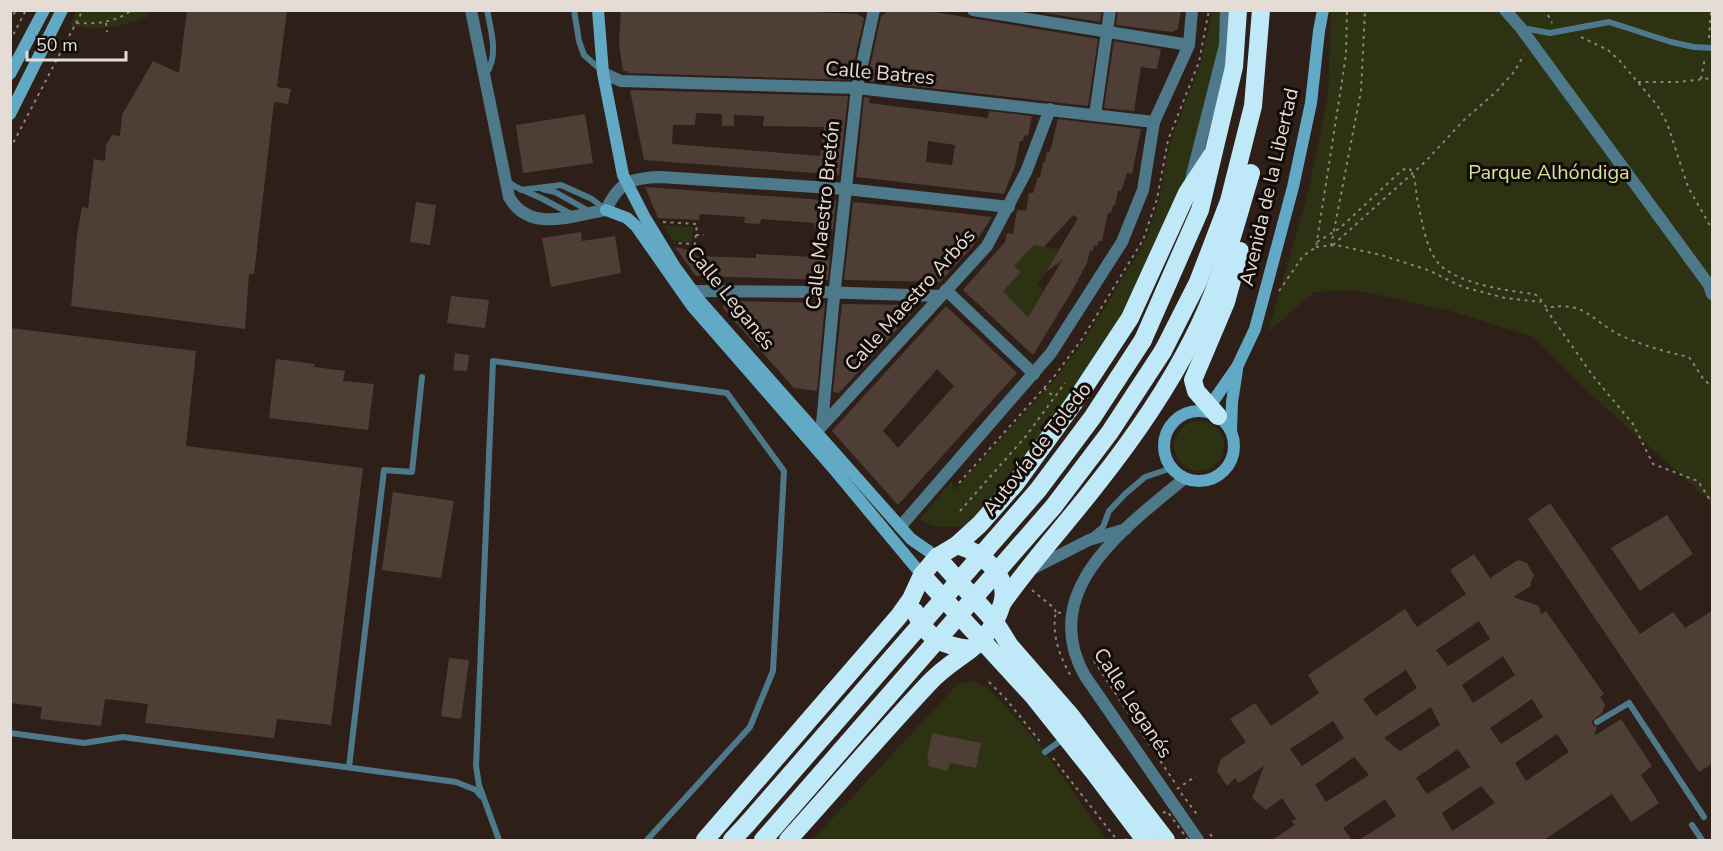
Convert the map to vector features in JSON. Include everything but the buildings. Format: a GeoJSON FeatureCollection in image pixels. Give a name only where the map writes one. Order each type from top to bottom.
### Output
{"type":"FeatureCollection","features":[{"type":"Feature","properties":{"kind":"highway","name":"Autovía de Toledo"},"geometry":{"type":"LineString","coordinates":[[732,840],[1038,490],[1092,418],[1143,340],[1200,210],[1234,67],[1238,10]]}},
{"type":"Feature","properties":{"kind":"highway"},"geometry":{"type":"LineString","coordinates":[[1211,411],[1196,391],[1193,380],[1226,302],[1238,261],[1245,224],[1251,173],[1253,106],[1261,10]]}},
{"type":"Feature","properties":{"kind":"highway"},"geometry":{"type":"LineString","coordinates":[[763,840],[1054,506],[1110,432],[1181,319],[1229,201],[1253,106]]}},
{"type":"Feature","properties":{"kind":"highway"},"geometry":{"type":"LineString","coordinates":[[705,840],[895,621],[911,599],[922,575],[937,557],[957,545],[980,524],[1016,483],[1074,403],[1130,318],[1187,193],[1212,155]]}},
{"type":"Feature","properties":{"kind":"highway"},"geometry":{"type":"LineString","coordinates":[[789,840],[936,675],[977,645],[994,622],[1003,602],[1028,578],[1125,448],[1192,342],[1222,268],[1251,173]]}},
{"type":"Feature","properties":{"kind":"highway"},"geometry":{"type":"LineString","coordinates":[[957,545],[970,549],[990,564],[998,575],[1003,589],[1003,602]]}},
{"type":"Feature","properties":{"kind":"highway","name":"Calle Leganés"},"geometry":{"type":"LineString","coordinates":[[937,557],[1071,716],[1166,840]]}},
{"type":"Feature","properties":{"kind":"highway","name":"Calle Leganés"},"geometry":{"type":"LineString","coordinates":[[922,575],[977,645],[1033,696],[1066,737],[1131,840]]}},
{"type":"Feature","properties":{"kind":"highway"},"geometry":{"type":"LineString","coordinates":[[911,599],[917,618],[933,637],[950,646],[977,645]]}},
{"type":"Feature","properties":{"kind":"street"},"geometry":{"type":"LineString","coordinates":[[10,74],[44,10]]}},
{"type":"Feature","properties":{"kind":"street"},"geometry":{"type":"LineString","coordinates":[[10,114],[62,10]]}},
{"type":"Feature","properties":{"kind":"street"},"geometry":{"type":"LineString","coordinates":[[471,10],[505,179],[511,200],[528,216],[547,220],[606,210],[611,199],[626,182],[639,178],[660,177],[846,189],[1009,207]]}},
{"type":"Feature","properties":{"kind":"street","name":"Calle Leganés"},"geometry":{"type":"LineString","coordinates":[[598,10],[603,73],[626,182],[659,242],[692,291],[900,527],[915,542],[937,557]]}},
{"type":"Feature","properties":{"kind":"street","name":"Calle Maestro Bretón"},"geometry":{"type":"LineString","coordinates":[[822,424],[857,88],[874,10]]}},
{"type":"Feature","properties":{"kind":"street"},"geometry":{"type":"LineString","coordinates":[[973,10],[1189,45]]}},
{"type":"Feature","properties":{"kind":"street"},"geometry":{"type":"LineString","coordinates":[[1095,114],[1110,10]]}},
{"type":"Feature","properties":{"kind":"street"},"geometry":{"type":"LineString","coordinates":[[900,527],[1051,353],[1122,242],[1143,190],[1154,122],[1189,45],[1192,10]]}},
{"type":"Feature","properties":{"kind":"street"},"geometry":{"type":"LineString","coordinates":[[1187,193],[1225,45],[1226,10]]}},
{"type":"Feature","properties":{"kind":"street","name":"Avenida de la Libertad"},"geometry":{"type":"LineString","coordinates":[[1211,411],[1237,368],[1255,329],[1293,187],[1311,104],[1323,10]]}},
{"type":"Feature","properties":{"kind":"street"},"geometry":{"type":"LineString","coordinates":[[1504,10],[1520,27],[1709,285],[1713,294]]}},
{"type":"Feature","properties":{"kind":"street","name":"Calle Batres"},"geometry":{"type":"LineString","coordinates":[[603,73],[621,81],[857,88],[1154,122]]}},
{"type":"Feature","properties":{"kind":"street","name":"Calle Maestro Arbós"},"geometry":{"type":"LineString","coordinates":[[822,424],[987,246],[1026,172],[1050,109]]}},
{"type":"Feature","properties":{"kind":"street","name":"Calle Leganés"},"geometry":{"type":"LineString","coordinates":[[606,210],[627,218],[636,226],[692,306],[833,468],[922,575]]}},
{"type":"Feature","properties":{"kind":"street"},"geometry":{"type":"LineString","coordinates":[[692,291],[943,293],[1034,374]]}},
{"type":"Feature","properties":{"kind":"street","name":"Avenida de la Libertad"},"geometry":{"type":"LineString","coordinates":[[1231,431],[1237,368]]}},
{"type":"Feature","properties":{"kind":"street"},"geometry":{"type":"LineString","coordinates":[[1211,411],[1231,431],[1234,448],[1230,462],[1225,469],[1210,479],[1200,481],[1185,478],[1172,468],[1167,460],[1164,446],[1168,429],[1174,421],[1186,413],[1211,411]]}},
{"type":"Feature","properties":{"kind":"street"},"geometry":{"type":"LineString","coordinates":[[822,424],[821,431],[825,442]]}},
{"type":"Feature","properties":{"kind":"street","name":"Calle Leganés"},"geometry":{"type":"LineString","coordinates":[[1185,478],[1148,508],[1089,570],[1075,596],[1071,634],[1076,660],[1085,676],[1198,840]]}},
{"type":"Feature","properties":{"kind":"street"},"geometry":{"type":"LineString","coordinates":[[1028,578],[1035,568],[1064,551],[1089,540],[1127,529]]}},
{"type":"Feature","properties":{"kind":"lane"},"geometry":{"type":"LineString","coordinates":[[484,76],[492,64],[493,52],[487,10]]}},
{"type":"Feature","properties":{"kind":"lane"},"geometry":{"type":"LineString","coordinates":[[574,10],[579,41],[584,55],[603,73]]}},
{"type":"Feature","properties":{"kind":"lane"},"geometry":{"type":"LineString","coordinates":[[1520,27],[1535,32],[1550,33],[1609,22],[1671,42],[1713,48]]}},
{"type":"Feature","properties":{"kind":"lane"},"geometry":{"type":"LineString","coordinates":[[505,179],[576,216]]}},
{"type":"Feature","properties":{"kind":"lane"},"geometry":{"type":"LineString","coordinates":[[521,189],[556,184],[567,186],[592,199],[606,210]]}},
{"type":"Feature","properties":{"kind":"lane"},"geometry":{"type":"LineString","coordinates":[[538,188],[555,192],[592,212]]}},
{"type":"Feature","properties":{"kind":"lane"},"geometry":{"type":"LineString","coordinates":[[499,840],[478,785],[476,766],[493,361],[727,393],[784,471],[773,671],[750,727],[647,840]]}},
{"type":"Feature","properties":{"kind":"lane"},"geometry":{"type":"LineString","coordinates":[[349,767],[384,470],[412,472],[422,377]]}},
{"type":"Feature","properties":{"kind":"lane"},"geometry":{"type":"LineString","coordinates":[[1089,540],[1103,527],[1109,511],[1125,494],[1145,477],[1172,468]]}},
{"type":"Feature","properties":{"kind":"lane"},"geometry":{"type":"LineString","coordinates":[[1597,722],[1629,703],[1704,817]]}},
{"type":"Feature","properties":{"kind":"lane"},"geometry":{"type":"LineString","coordinates":[[10,734],[84,742],[123,736],[456,782],[476,790],[483,798]]}},
{"type":"Feature","properties":{"kind":"lane"},"geometry":{"type":"LineString","coordinates":[[1047,752],[1066,737]]}},
{"type":"Feature","properties":{"kind":"lane"},"geometry":{"type":"LineString","coordinates":[[1692,825],[1702,840]]}},
{"type":"Feature","properties":{"kind":"path"},"geometry":{"type":"LineString","coordinates":[[10,21],[16,10]]}},
{"type":"Feature","properties":{"kind":"path"},"geometry":{"type":"LineString","coordinates":[[10,41],[26,10]]}},
{"type":"Feature","properties":{"kind":"path"},"geometry":{"type":"LineString","coordinates":[[10,148],[83,10]]}},
{"type":"Feature","properties":{"kind":"path"},"geometry":{"type":"LineString","coordinates":[[76,23],[105,22],[132,10]]}},
{"type":"Feature","properties":{"kind":"path"},"geometry":{"type":"LineString","coordinates":[[1316,248],[1346,54],[1347,10]]}},
{"type":"Feature","properties":{"kind":"path"},"geometry":{"type":"LineString","coordinates":[[1331,246],[1361,91],[1365,10]]}},
{"type":"Feature","properties":{"kind":"path"},"geometry":{"type":"LineString","coordinates":[[105,22],[107,32]]}},
{"type":"Feature","properties":{"kind":"path"},"geometry":{"type":"LineString","coordinates":[[1566,30],[1608,50],[1657,105],[1667,123],[1688,188],[1713,229]]}},
{"type":"Feature","properties":{"kind":"path"},"geometry":{"type":"LineString","coordinates":[[1331,246],[1425,162],[1466,119],[1496,92],[1514,72],[1531,42]]}},
{"type":"Feature","properties":{"kind":"path"},"geometry":{"type":"LineString","coordinates":[[1637,82],[1678,82],[1713,78]]}},
{"type":"Feature","properties":{"kind":"path"},"geometry":{"type":"LineString","coordinates":[[1317,242],[1334,232],[1401,170],[1409,168],[1412,172],[1424,230],[1433,255],[1441,266],[1460,277],[1538,296],[1593,376],[1633,424],[1653,464],[1698,481],[1713,503]]}},
{"type":"Feature","properties":{"kind":"path"},"geometry":{"type":"LineString","coordinates":[[660,224],[664,222],[697,224],[695,244],[671,243]]}},
{"type":"Feature","properties":{"kind":"path"},"geometry":{"type":"LineString","coordinates":[[696,235],[704,235]]}},
{"type":"Feature","properties":{"kind":"path"},"geometry":{"type":"LineString","coordinates":[[1278,292],[1303,256],[1316,248],[1336,245],[1381,255],[1428,270],[1463,287],[1495,295],[1540,301],[1547,308],[1566,306],[1577,308],[1589,313],[1621,335],[1666,353],[1689,357],[1704,380],[1713,386]]}},
{"type":"Feature","properties":{"kind":"path"},"geometry":{"type":"LineString","coordinates":[[960,511],[1026,436],[1065,383]]}},
{"type":"Feature","properties":{"kind":"path"},"geometry":{"type":"LineString","coordinates":[[1044,388],[1054,397]]}},
{"type":"Feature","properties":{"kind":"path"},"geometry":{"type":"LineString","coordinates":[[1028,578],[1056,612]]}},
{"type":"Feature","properties":{"kind":"path"},"geometry":{"type":"LineString","coordinates":[[1092,659],[1176,782],[1167,788]]}},
{"type":"Feature","properties":{"kind":"path"},"geometry":{"type":"LineString","coordinates":[[989,682],[1006,699],[1118,840],[1123,838],[1131,840]]}},
{"type":"Feature","properties":{"kind":"path"},"geometry":{"type":"LineString","coordinates":[[1173,792],[1196,776]]}},
{"type":"Feature","properties":{"kind":"path"},"geometry":{"type":"LineString","coordinates":[[1174,798],[1183,792],[1202,821]]}},
{"type":"Feature","properties":{"kind":"path"},"geometry":{"type":"LineString","coordinates":[[1163,813],[1167,810],[1188,840]]}},
{"type":"Feature","properties":{"kind":"path"},"geometry":{"type":"LineString","coordinates":[[1208,831],[1215,840]]}},
{"type":"Feature","properties":{"kind":"green space"},"geometry":{"type":"Polygon","coordinates":[[[77,11],[151,11],[147,17],[128,23],[89,28],[69,25],[77,11]]]}},
{"type":"Feature","properties":{"kind":"green space"},"geometry":{"type":"Polygon","coordinates":[[[1212,11],[1222,11],[1216,66],[1203,121],[1186,177],[1138,285],[1079,385],[1019,466],[970,525],[944,527],[925,523],[920,519],[952,481],[954,491],[1055,379],[1084,341],[1145,242],[1159,201],[1170,142],[1201,63],[1212,11]]]}},
{"type":"Feature","properties":{"kind":"green space","name":"Parque Alhóndiga"},"geometry":{"type":"Polygon","coordinates":[[[1331,11],[1712,11],[1712,506],[1707,498],[1578,383],[1534,337],[1447,310],[1355,290],[1314,292],[1268,332],[1307,197],[1328,97],[1331,11]]]}},
{"type":"Feature","properties":{"kind":"green space"},"geometry":{"type":"Polygon","coordinates":[[[663,225],[693,227],[692,242],[672,240],[663,225]]]}},
{"type":"Feature","properties":{"kind":"green space"},"geometry":{"type":"Polygon","coordinates":[[[1021,243],[1072,252],[1063,259],[1058,267],[1051,263],[1038,285],[1044,290],[1028,317],[997,285],[1021,272],[1014,266],[1026,253],[1021,243]]]}},
{"type":"Feature","properties":{"kind":"green space"},"geometry":{"type":"Polygon","coordinates":[[[1199,421],[1217,428],[1224,446],[1217,464],[1199,471],[1181,464],[1174,446],[1181,428],[1199,421]]]}},
{"type":"Feature","properties":{"kind":"green space"},"geometry":{"type":"Polygon","coordinates":[[[972,681],[988,688],[1025,728],[1045,752],[1107,840],[812,840],[958,684],[972,681]]]}}]}
